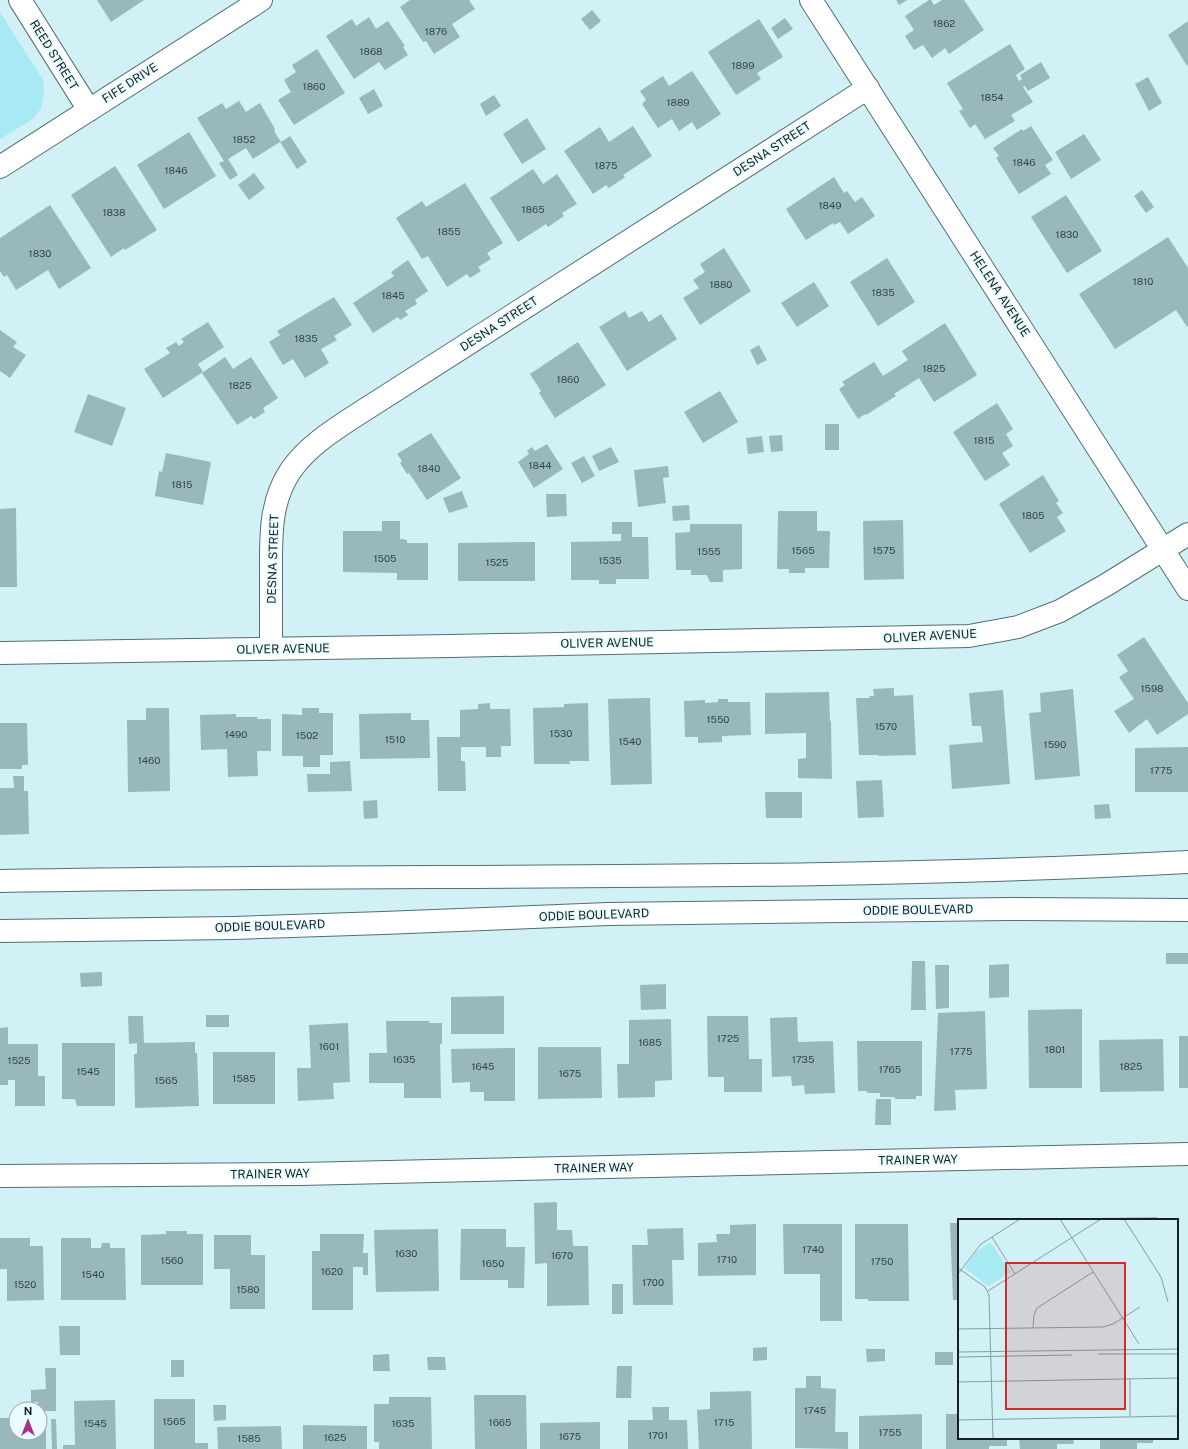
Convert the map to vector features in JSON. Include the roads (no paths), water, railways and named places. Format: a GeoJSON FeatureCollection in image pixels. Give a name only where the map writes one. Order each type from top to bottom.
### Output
{"type":"FeatureCollection","features":[{"type":"Feature","properties":{"kind":"street","name":"REED STREET"},"geometry":{"type":"LineString","coordinates":[[20,0],[89,110]]}},
{"type":"Feature","properties":{"kind":"street","name":"FIFE DRIVE"},"geometry":{"type":"LineString","coordinates":[[0,167],[261,0]]}},
{"type":"Feature","properties":{"kind":"street","name":"HELENA AVENUE"},"geometry":{"type":"LineString","coordinates":[[812,0],[1188,588]]}},
{"type":"Feature","properties":{"kind":"street","name":"DESNA STREET"},"geometry":{"type":"LineString","coordinates":[[271,649],[271,534],[273,513],[279,492],[291,470],[308,451],[344,423],[868,88]]}},
{"type":"Feature","properties":{"kind":"street","name":"OLIVER AVENUE"},"geometry":{"type":"LineString","coordinates":[[0,653],[969,636],[1018,627],[1060,611],[1106,585],[1188,534]]}},
{"type":"Feature","properties":{"kind":"street"},"geometry":{"type":"LineString","coordinates":[[0,880],[333,877],[632,877],[1008,870],[1188,862]]}},
{"type":"Feature","properties":{"kind":"street","name":"ODDIE BOULEVARD"},"geometry":{"type":"LineString","coordinates":[[0,931],[280,926],[608,914],[1010,909],[1188,910]]}},
{"type":"Feature","properties":{"kind":"street","name":"TRAINER WAY"},"geometry":{"type":"LineString","coordinates":[[0,1176],[300,1174],[1188,1154]]}}]}
